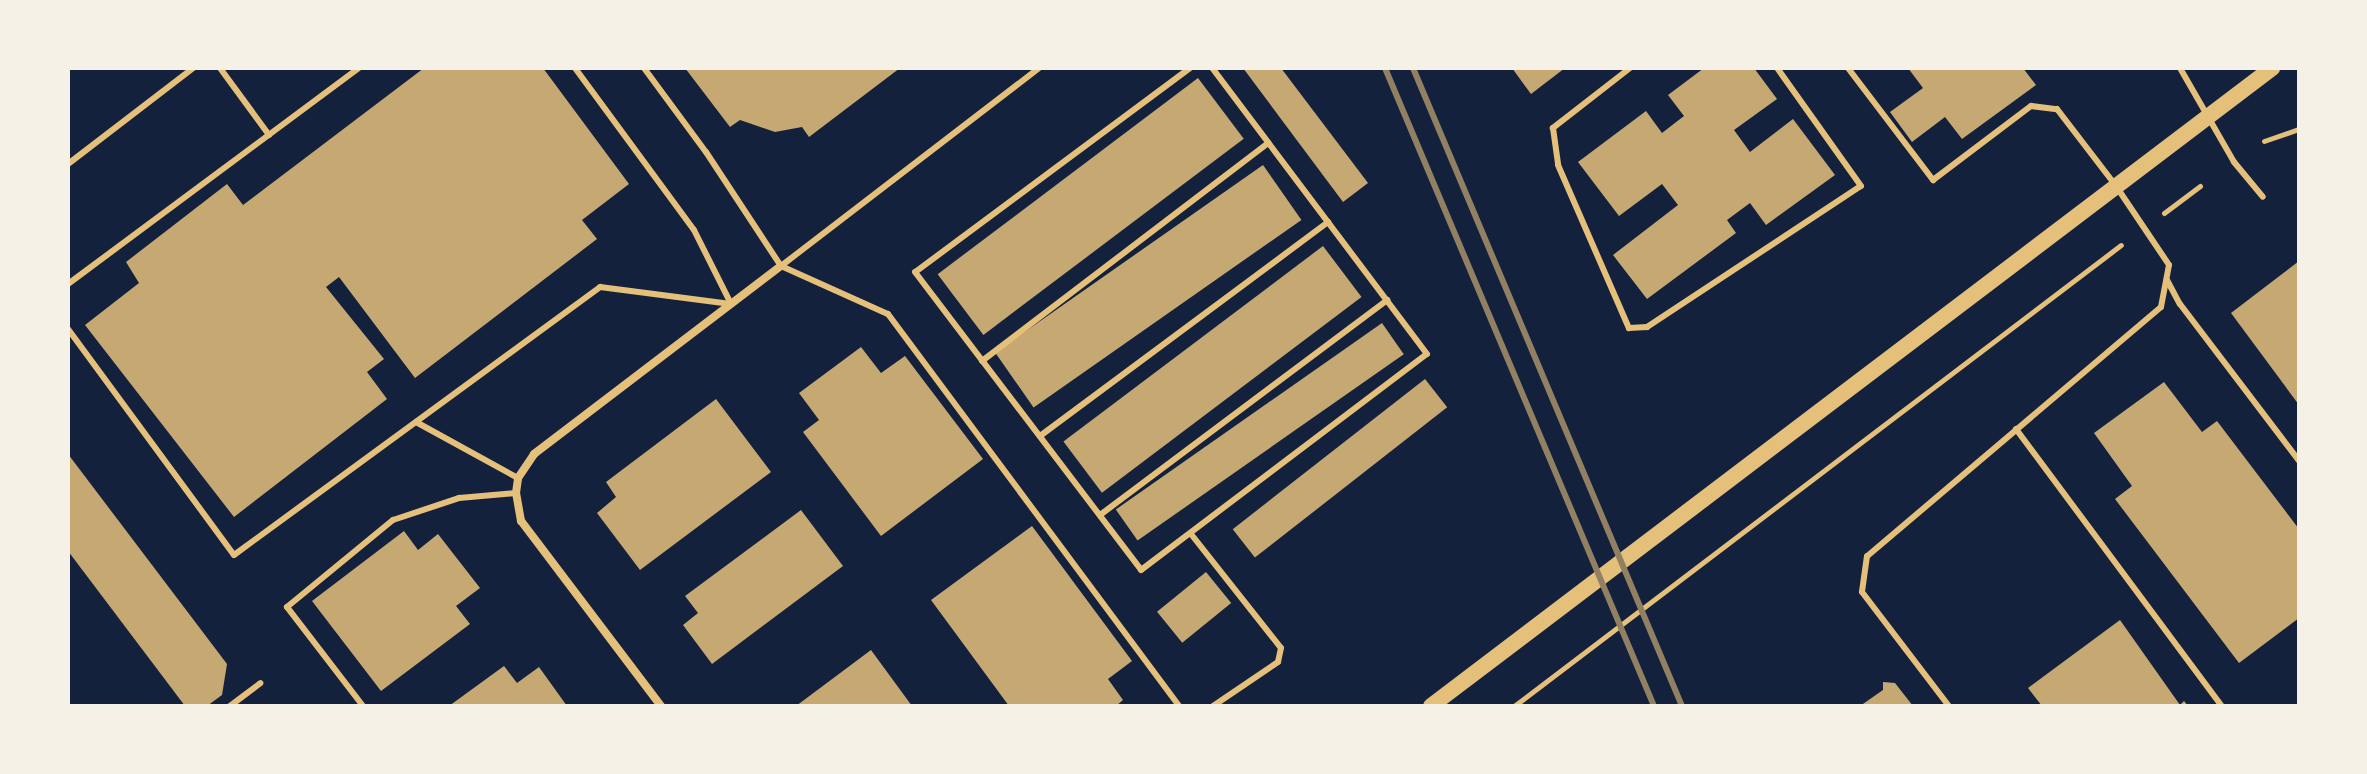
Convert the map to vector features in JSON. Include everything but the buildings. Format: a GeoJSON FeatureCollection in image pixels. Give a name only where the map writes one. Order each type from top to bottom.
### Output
{"type":"FeatureCollection","features":[{"type":"Feature","properties":{"kind":"main road"},"geometry":{"type":"LineString","coordinates":[[1431,706],[2272,68]]}},
{"type":"Feature","properties":{"kind":"street"},"geometry":{"type":"LineString","coordinates":[[661,706],[521,521],[516,493],[518,478],[534,454],[781,266]]}},
{"type":"Feature","properties":{"kind":"lane"},"geometry":{"type":"LineString","coordinates":[[68,164],[193,68]]}},
{"type":"Feature","properties":{"kind":"lane"},"geometry":{"type":"LineString","coordinates":[[220,68],[269,135]]}},
{"type":"Feature","properties":{"kind":"lane"},"geometry":{"type":"LineString","coordinates":[[68,284],[359,68]]}},
{"type":"Feature","properties":{"kind":"lane"},"geometry":{"type":"LineString","coordinates":[[575,68],[694,230],[731,304]]}},
{"type":"Feature","properties":{"kind":"lane"},"geometry":{"type":"LineString","coordinates":[[644,68],[706,152],[781,266],[888,314],[1179,706]]}},
{"type":"Feature","properties":{"kind":"lane"},"geometry":{"type":"LineString","coordinates":[[781,266],[1039,68]]}},
{"type":"Feature","properties":{"kind":"lane"},"geometry":{"type":"LineString","coordinates":[[1190,68],[915,272],[1141,570],[1427,354],[1212,68]]}},
{"type":"Feature","properties":{"kind":"lane"},"geometry":{"type":"LineString","coordinates":[[1630,68],[1553,128],[1558,165],[1629,328],[1647,327],[1861,186],[1777,68]]}},
{"type":"Feature","properties":{"kind":"lane"},"geometry":{"type":"LineString","coordinates":[[1848,68],[1933,180],[2031,106],[2057,109],[2116,186],[2169,265],[2161,307],[1867,556],[1862,592],[1949,706]]}},
{"type":"Feature","properties":{"kind":"lane"},"geometry":{"type":"LineString","coordinates":[[2180,68],[2234,162],[2263,197]]}},
{"type":"Feature","properties":{"kind":"lane"},"geometry":{"type":"LineString","coordinates":[[982,361],[1268,143]]}},
{"type":"Feature","properties":{"kind":"lane"},"geometry":{"type":"LineString","coordinates":[[1040,436],[1328,222]]}},
{"type":"Feature","properties":{"kind":"lane"},"geometry":{"type":"LineString","coordinates":[[2166,280],[2180,304],[2299,461]]}},
{"type":"Feature","properties":{"kind":"lane"},"geometry":{"type":"LineString","coordinates":[[68,329],[234,555],[600,287],[731,304]]}},
{"type":"Feature","properties":{"kind":"lane"},"geometry":{"type":"LineString","coordinates":[[1100,515],[1387,300]]}},
{"type":"Feature","properties":{"kind":"lane"},"geometry":{"type":"LineString","coordinates":[[416,422],[518,478]]}},
{"type":"Feature","properties":{"kind":"lane"},"geometry":{"type":"LineString","coordinates":[[2016,429],[2222,706]]}},
{"type":"Feature","properties":{"kind":"lane"},"geometry":{"type":"LineString","coordinates":[[363,706],[287,607],[393,520],[459,498],[516,493]]}},
{"type":"Feature","properties":{"kind":"lane"},"geometry":{"type":"LineString","coordinates":[[1191,534],[1281,648],[1278,662],[1213,706]]}},
{"type":"Feature","properties":{"kind":"lane"},"geometry":{"type":"LineString","coordinates":[[230,706],[260,683]]}},
{"type":"Feature","properties":{"kind":"path"},"geometry":{"type":"LineString","coordinates":[[2264,141],[2299,129]]}},
{"type":"Feature","properties":{"kind":"path"},"geometry":{"type":"LineString","coordinates":[[2164,213],[2200,186]]}},
{"type":"Feature","properties":{"kind":"path"},"geometry":{"type":"LineString","coordinates":[[1514,706],[2121,245]]}},
{"type":"Feature","properties":{"kind":"railway"},"geometry":{"type":"LineString","coordinates":[[1385,68],[1654,706]]}},
{"type":"Feature","properties":{"kind":"railway"},"geometry":{"type":"LineString","coordinates":[[1413,68],[1682,706]]}}]}
